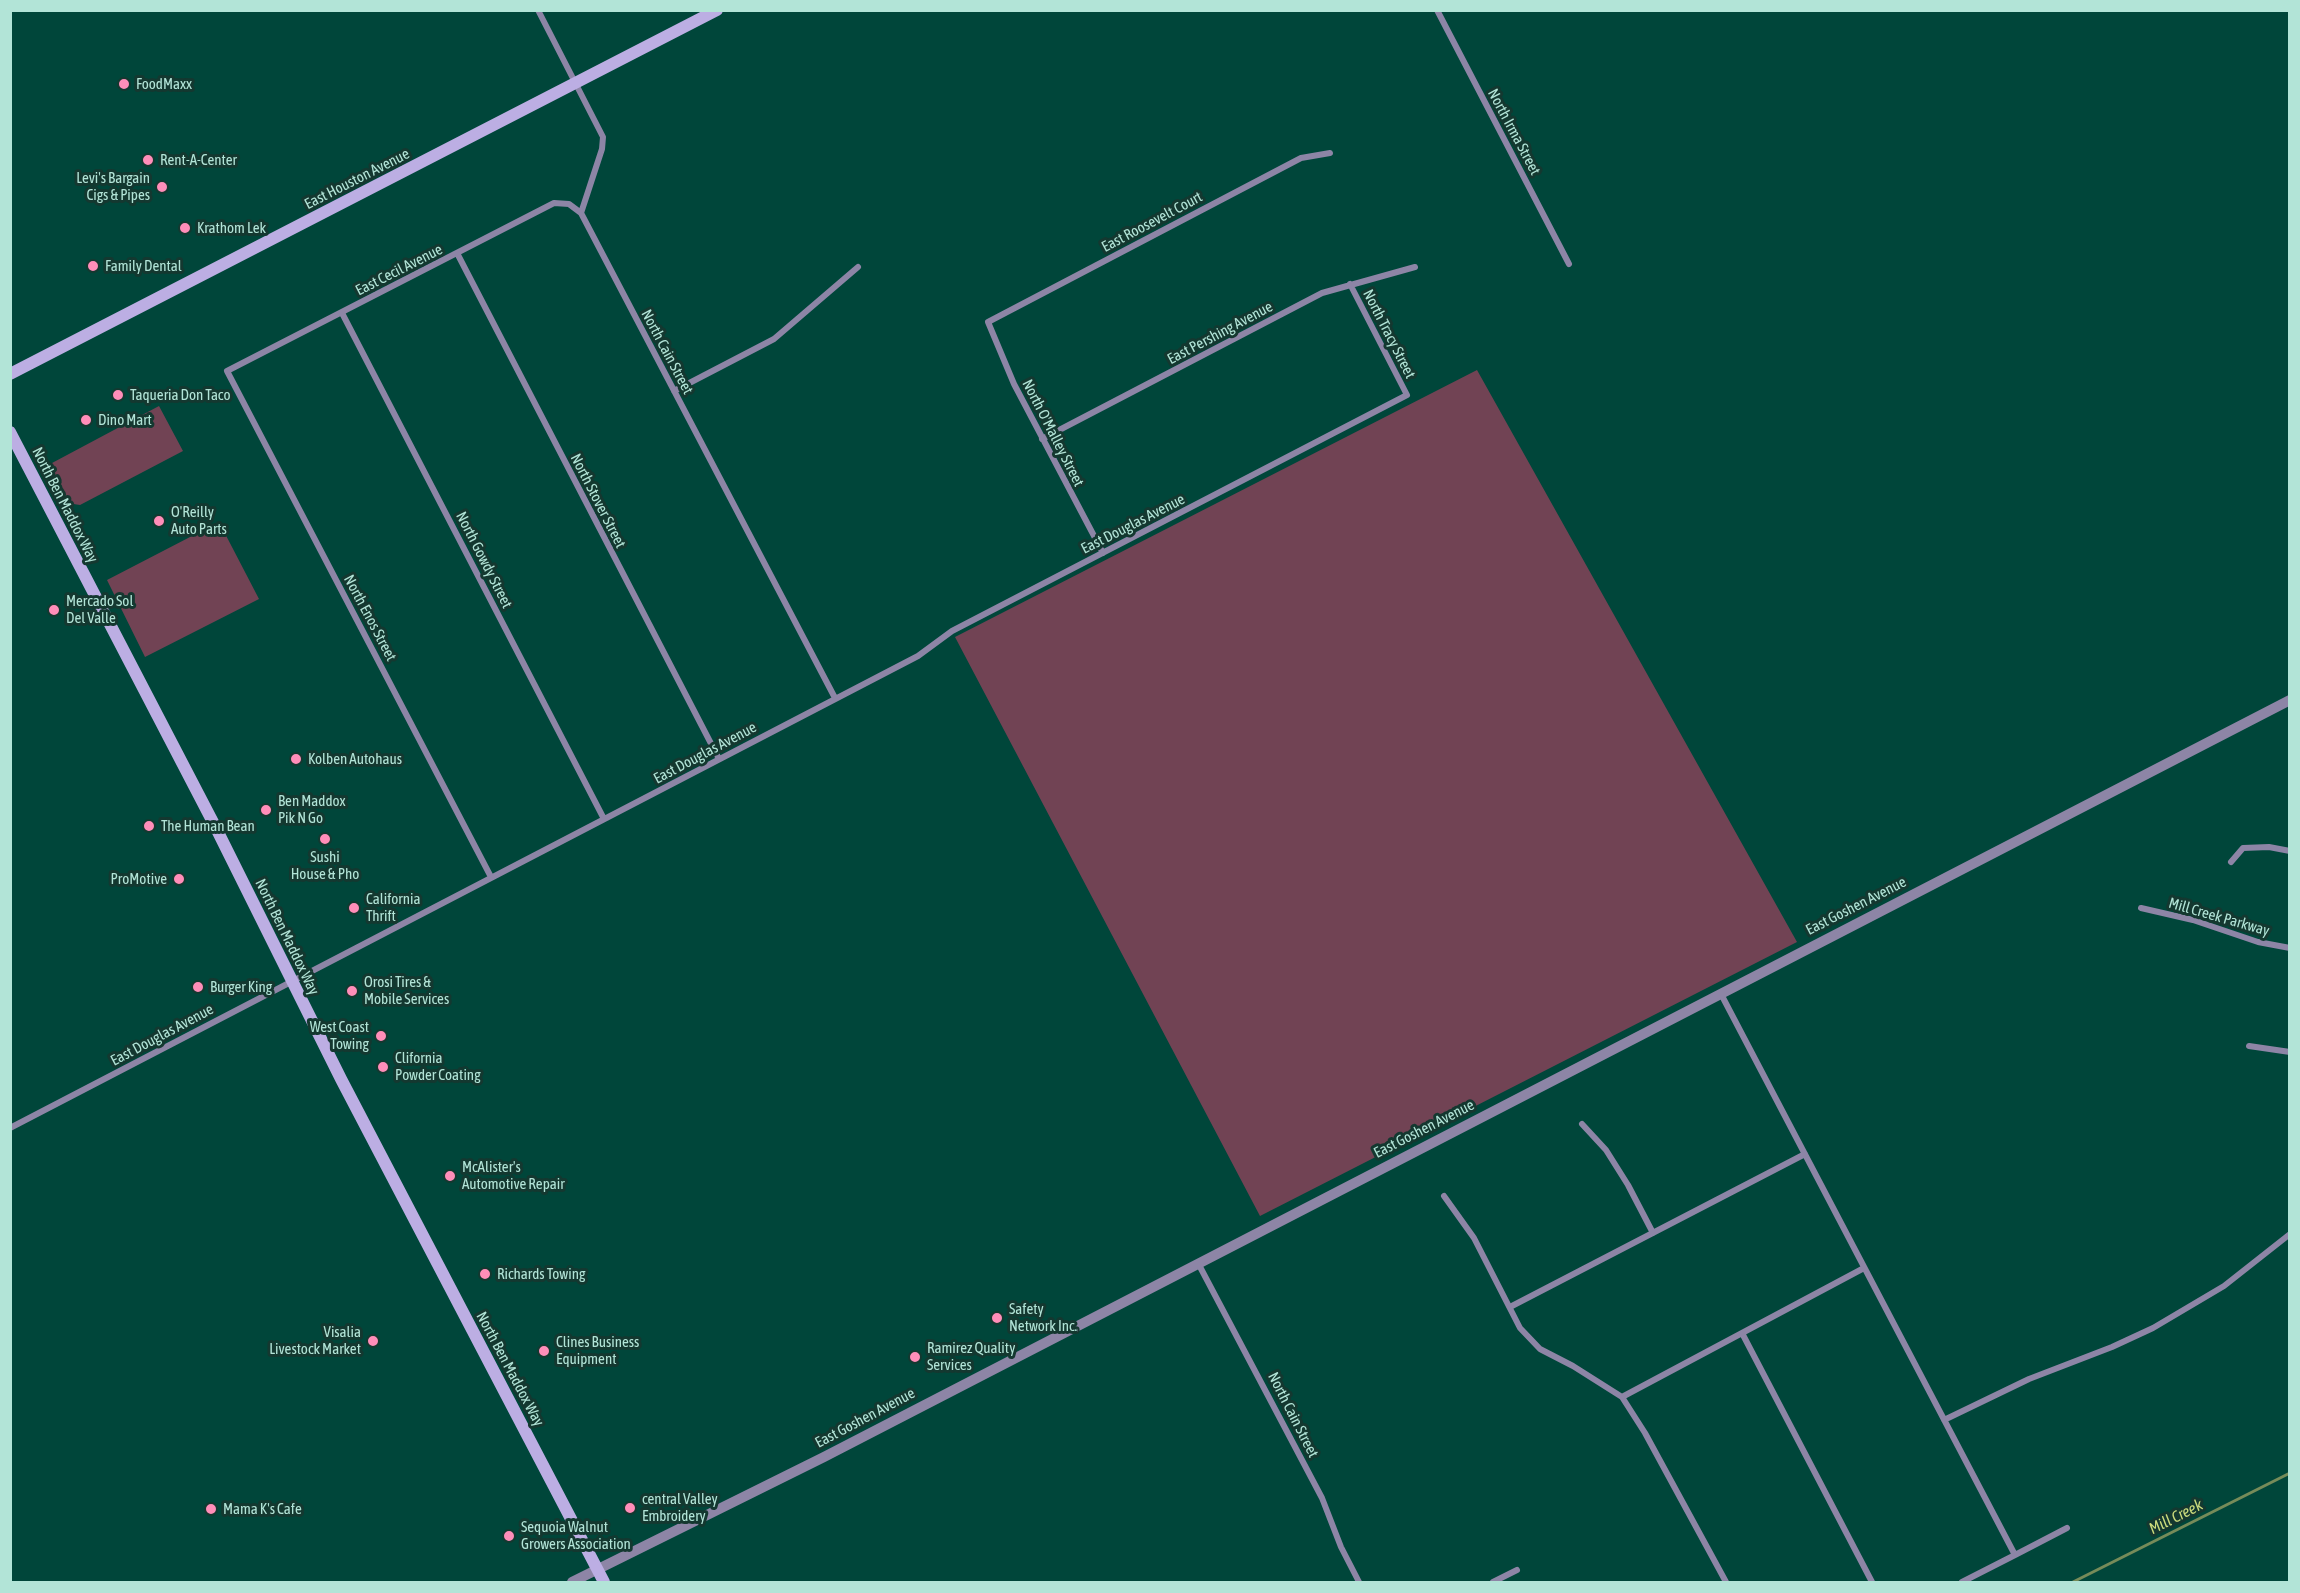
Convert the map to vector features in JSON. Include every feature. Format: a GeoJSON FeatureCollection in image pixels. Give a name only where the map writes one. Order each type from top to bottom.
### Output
{"type":"FeatureCollection","features":[{"type":"Feature","properties":{"kind":"main road","name":"East Houston Avenue"},"geometry":{"type":"LineString","coordinates":[[10,374],[717,10]]}},
{"type":"Feature","properties":{"kind":"main road","name":"North Ben Maddox Way"},"geometry":{"type":"LineString","coordinates":[[10,432],[216,828],[291,981],[604,1582]]}},
{"type":"Feature","properties":{"kind":"street"},"geometry":{"type":"LineString","coordinates":[[538,10],[600,131],[603,143],[581,213]]}},
{"type":"Feature","properties":{"kind":"street","name":"North Irma Street"},"geometry":{"type":"LineString","coordinates":[[1437,10],[1569,264]]}},
{"type":"Feature","properties":{"kind":"street","name":"East Roosevelt Court"},"geometry":{"type":"LineString","coordinates":[[988,322],[1301,158],[1330,153]]}},
{"type":"Feature","properties":{"kind":"street","name":"East Cecil Avenue"},"geometry":{"type":"LineString","coordinates":[[227,371],[554,203],[569,204],[581,213]]}},
{"type":"Feature","properties":{"kind":"street","name":"North Cain Street"},"geometry":{"type":"LineString","coordinates":[[581,213],[835,698]]}},
{"type":"Feature","properties":{"kind":"street","name":"North Stover Street"},"geometry":{"type":"LineString","coordinates":[[456,253],[719,759]]}},
{"type":"Feature","properties":{"kind":"street"},"geometry":{"type":"LineString","coordinates":[[675,391],[774,339],[858,267]]}},
{"type":"Feature","properties":{"kind":"street","name":"East Pershing Avenue"},"geometry":{"type":"LineString","coordinates":[[1042,439],[1322,293],[1415,267]]}},
{"type":"Feature","properties":{"kind":"street","name":"North Tracy Street"},"geometry":{"type":"LineString","coordinates":[[1350,284],[1407,394]]}},
{"type":"Feature","properties":{"kind":"street","name":"North Gowdy Street"},"geometry":{"type":"LineString","coordinates":[[342,313],[604,819]]}},
{"type":"Feature","properties":{"kind":"street","name":"North O'Malley Street"},"geometry":{"type":"LineString","coordinates":[[988,322],[1014,384],[1103,553]]}},
{"type":"Feature","properties":{"kind":"street","name":"North Enos Street"},"geometry":{"type":"LineString","coordinates":[[227,371],[491,877]]}},
{"type":"Feature","properties":{"kind":"street","name":"East Douglas Avenue"},"geometry":{"type":"LineString","coordinates":[[10,1128],[918,656],[952,631],[1407,394]]}},
{"type":"Feature","properties":{"kind":"street","name":"East Goshen Avenue"},"geometry":{"type":"LineString","coordinates":[[572,1582],[793,1473],[1197,1262],[2289,700]]}},
{"type":"Feature","properties":{"kind":"street"},"geometry":{"type":"LineString","coordinates":[[2231,862],[2243,848],[2269,847],[2289,851]]}},
{"type":"Feature","properties":{"kind":"street","name":"Mill Creek Parkway"},"geometry":{"type":"LineString","coordinates":[[2141,908],[2193,920],[2258,942],[2289,948]]}},
{"type":"Feature","properties":{"kind":"street"},"geometry":{"type":"LineString","coordinates":[[1720,993],[2015,1555]]}},
{"type":"Feature","properties":{"kind":"street"},"geometry":{"type":"LineString","coordinates":[[2249,1046],[2289,1052]]}},
{"type":"Feature","properties":{"kind":"street"},"geometry":{"type":"LineString","coordinates":[[1582,1124],[1605,1150],[1628,1185],[1653,1233]]}},
{"type":"Feature","properties":{"kind":"street"},"geometry":{"type":"LineString","coordinates":[[1510,1306],[1805,1154]]}},
{"type":"Feature","properties":{"kind":"street"},"geometry":{"type":"LineString","coordinates":[[1444,1196],[1474,1238],[1520,1328],[1540,1349],[1573,1366],[1622,1397],[1645,1433],[1726,1582]]}},
{"type":"Feature","properties":{"kind":"street"},"geometry":{"type":"LineString","coordinates":[[1944,1420],[2029,1379],[2112,1347],[2153,1328],[2224,1286],[2289,1234]]}},
{"type":"Feature","properties":{"kind":"street","name":"North Cain Street"},"geometry":{"type":"LineString","coordinates":[[1197,1262],[1322,1498],[1341,1547],[1359,1582]]}},
{"type":"Feature","properties":{"kind":"street"},"geometry":{"type":"LineString","coordinates":[[1622,1397],[1864,1268]]}},
{"type":"Feature","properties":{"kind":"street"},"geometry":{"type":"LineString","coordinates":[[1742,1333],[1872,1582]]}},
{"type":"Feature","properties":{"kind":"street"},"geometry":{"type":"LineString","coordinates":[[1962,1582],[2067,1528]]}},
{"type":"Feature","properties":{"kind":"street"},"geometry":{"type":"LineString","coordinates":[[1493,1582],[1517,1570]]}},
{"type":"Feature","properties":{"kind":"shaded area"},"geometry":{"type":"Polygon","coordinates":[[[1477,370],[1797,942],[1260,1216],[955,637],[1477,370]]]}},
{"type":"Feature","properties":{"kind":"shaded area"},"geometry":{"type":"Polygon","coordinates":[[[159,406],[183,451],[80,505],[67,503],[52,472],[52,463],[159,406]]]}},
{"type":"Feature","properties":{"kind":"shaded area"},"geometry":{"type":"Polygon","coordinates":[[[219,522],[259,599],[145,657],[107,580],[219,522]]]}},
{"type":"Feature","properties":{"kind":"waterway","name":"Mill Creek"},"geometry":{"type":"LineString","coordinates":[[2073,1582],[2290,1473]]}},
{"type":"Feature","properties":{"kind":"place","name":"FoodMaxx"},"geometry":{"type":"Point","coordinates":[124,84]}},
{"type":"Feature","properties":{"kind":"place","name":"Rent-A-Center"},"geometry":{"type":"Point","coordinates":[148,160]}},
{"type":"Feature","properties":{"kind":"place","name":"Levi's Bargain Cigs & Pipes"},"geometry":{"type":"Point","coordinates":[162,187]}},
{"type":"Feature","properties":{"kind":"place","name":"Krathom Lek"},"geometry":{"type":"Point","coordinates":[185,228]}},
{"type":"Feature","properties":{"kind":"place","name":"Family Dental"},"geometry":{"type":"Point","coordinates":[93,266]}},
{"type":"Feature","properties":{"kind":"place","name":"Taqueria Don Taco"},"geometry":{"type":"Point","coordinates":[118,395]}},
{"type":"Feature","properties":{"kind":"place","name":"Dino Mart"},"geometry":{"type":"Point","coordinates":[86,420]}},
{"type":"Feature","properties":{"kind":"place","name":"O'Reilly Auto Parts"},"geometry":{"type":"Point","coordinates":[159,521]}},
{"type":"Feature","properties":{"kind":"place","name":"Mercado Sol Del Valle"},"geometry":{"type":"Point","coordinates":[54,610]}},
{"type":"Feature","properties":{"kind":"place","name":"Kolben Autohaus"},"geometry":{"type":"Point","coordinates":[296,759]}},
{"type":"Feature","properties":{"kind":"place","name":"Ben Maddox Pik N Go"},"geometry":{"type":"Point","coordinates":[266,810]}},
{"type":"Feature","properties":{"kind":"place","name":"The Human Bean"},"geometry":{"type":"Point","coordinates":[149,826]}},
{"type":"Feature","properties":{"kind":"place","name":"Sushi House & Pho"},"geometry":{"type":"Point","coordinates":[325,839]}},
{"type":"Feature","properties":{"kind":"place","name":"ProMotive"},"geometry":{"type":"Point","coordinates":[179,879]}},
{"type":"Feature","properties":{"kind":"place","name":"California Thrift"},"geometry":{"type":"Point","coordinates":[354,908]}},
{"type":"Feature","properties":{"kind":"place","name":"Burger King"},"geometry":{"type":"Point","coordinates":[198,987]}},
{"type":"Feature","properties":{"kind":"place","name":"Orosi Tires & Mobile Services"},"geometry":{"type":"Point","coordinates":[352,991]}},
{"type":"Feature","properties":{"kind":"place","name":"West Coast Towing"},"geometry":{"type":"Point","coordinates":[381,1036]}},
{"type":"Feature","properties":{"kind":"place","name":"Clifornia Powder Coating"},"geometry":{"type":"Point","coordinates":[383,1067]}},
{"type":"Feature","properties":{"kind":"place","name":"McAlister's Automotive Repair"},"geometry":{"type":"Point","coordinates":[450,1176]}},
{"type":"Feature","properties":{"kind":"place","name":"Richards Towing"},"geometry":{"type":"Point","coordinates":[485,1274]}},
{"type":"Feature","properties":{"kind":"place","name":"Safety Network Inc."},"geometry":{"type":"Point","coordinates":[997,1318]}},
{"type":"Feature","properties":{"kind":"place","name":"Visalia Livestock Market"},"geometry":{"type":"Point","coordinates":[373,1341]}},
{"type":"Feature","properties":{"kind":"place","name":"Clines Business Equipment"},"geometry":{"type":"Point","coordinates":[544,1351]}},
{"type":"Feature","properties":{"kind":"place","name":"Ramirez Quality Services"},"geometry":{"type":"Point","coordinates":[915,1357]}},
{"type":"Feature","properties":{"kind":"place","name":"central Valley Embroidery"},"geometry":{"type":"Point","coordinates":[630,1508]}},
{"type":"Feature","properties":{"kind":"place","name":"Mama K's Cafe"},"geometry":{"type":"Point","coordinates":[211,1509]}},
{"type":"Feature","properties":{"kind":"place","name":"Sequoia Walnut Growers Association"},"geometry":{"type":"Point","coordinates":[509,1536]}}]}
